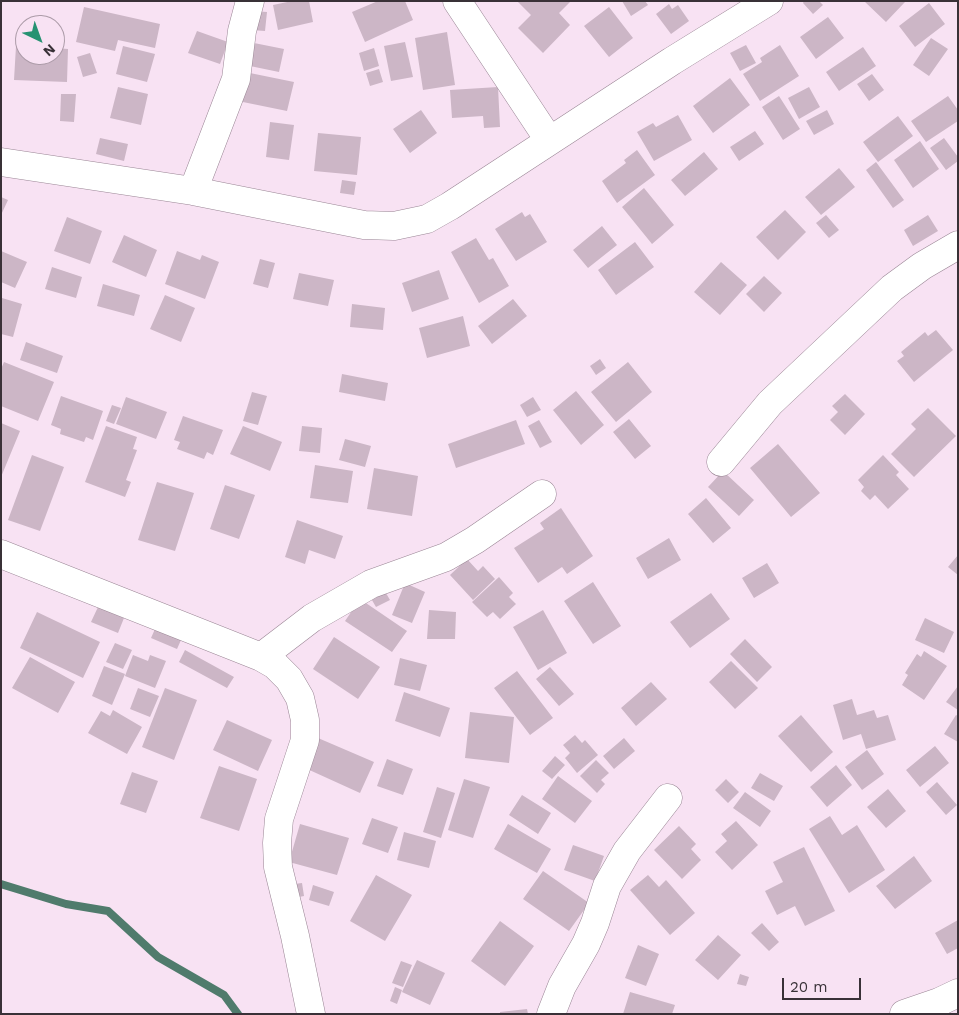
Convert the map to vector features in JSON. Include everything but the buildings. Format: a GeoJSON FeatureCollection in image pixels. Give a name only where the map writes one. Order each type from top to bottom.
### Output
{"type":"FeatureCollection","features":[{"type":"Feature","properties":{"kind":"street"},"geometry":{"type":"LineString","coordinates":[[192,191],[236,79],[242,31],[250,1]]}},
{"type":"Feature","properties":{"kind":"street"},"geometry":{"type":"LineString","coordinates":[[457,1],[549,140]]}},
{"type":"Feature","properties":{"kind":"street"},"geometry":{"type":"LineString","coordinates":[[1,162],[192,191],[364,225],[394,226],[427,218],[450,206],[549,140],[769,1]]}},
{"type":"Feature","properties":{"kind":"street"},"geometry":{"type":"LineString","coordinates":[[721,462],[770,403],[892,288],[922,266],[958,245]]}},
{"type":"Feature","properties":{"kind":"street"},"geometry":{"type":"LineString","coordinates":[[261,656],[312,618],[337,603],[371,584],[446,557],[475,540],[542,494]]}},
{"type":"Feature","properties":{"kind":"street"},"geometry":{"type":"LineString","coordinates":[[1,554],[261,656],[276,665],[289,679],[300,698],[305,740],[279,819],[278,867],[311,1014]]}},
{"type":"Feature","properties":{"kind":"street"},"geometry":{"type":"LineString","coordinates":[[551,1014],[562,986],[586,944],[607,886],[627,851],[668,798]]}},
{"type":"Feature","properties":{"kind":"street"},"geometry":{"type":"LineString","coordinates":[[904,1014],[939,1002],[958,993]]}},
{"type":"Feature","properties":{"kind":"waterway"},"geometry":{"type":"LineString","coordinates":[[1,884],[66,904],[108,911],[158,957],[224,995],[238,1014]]}}]}
